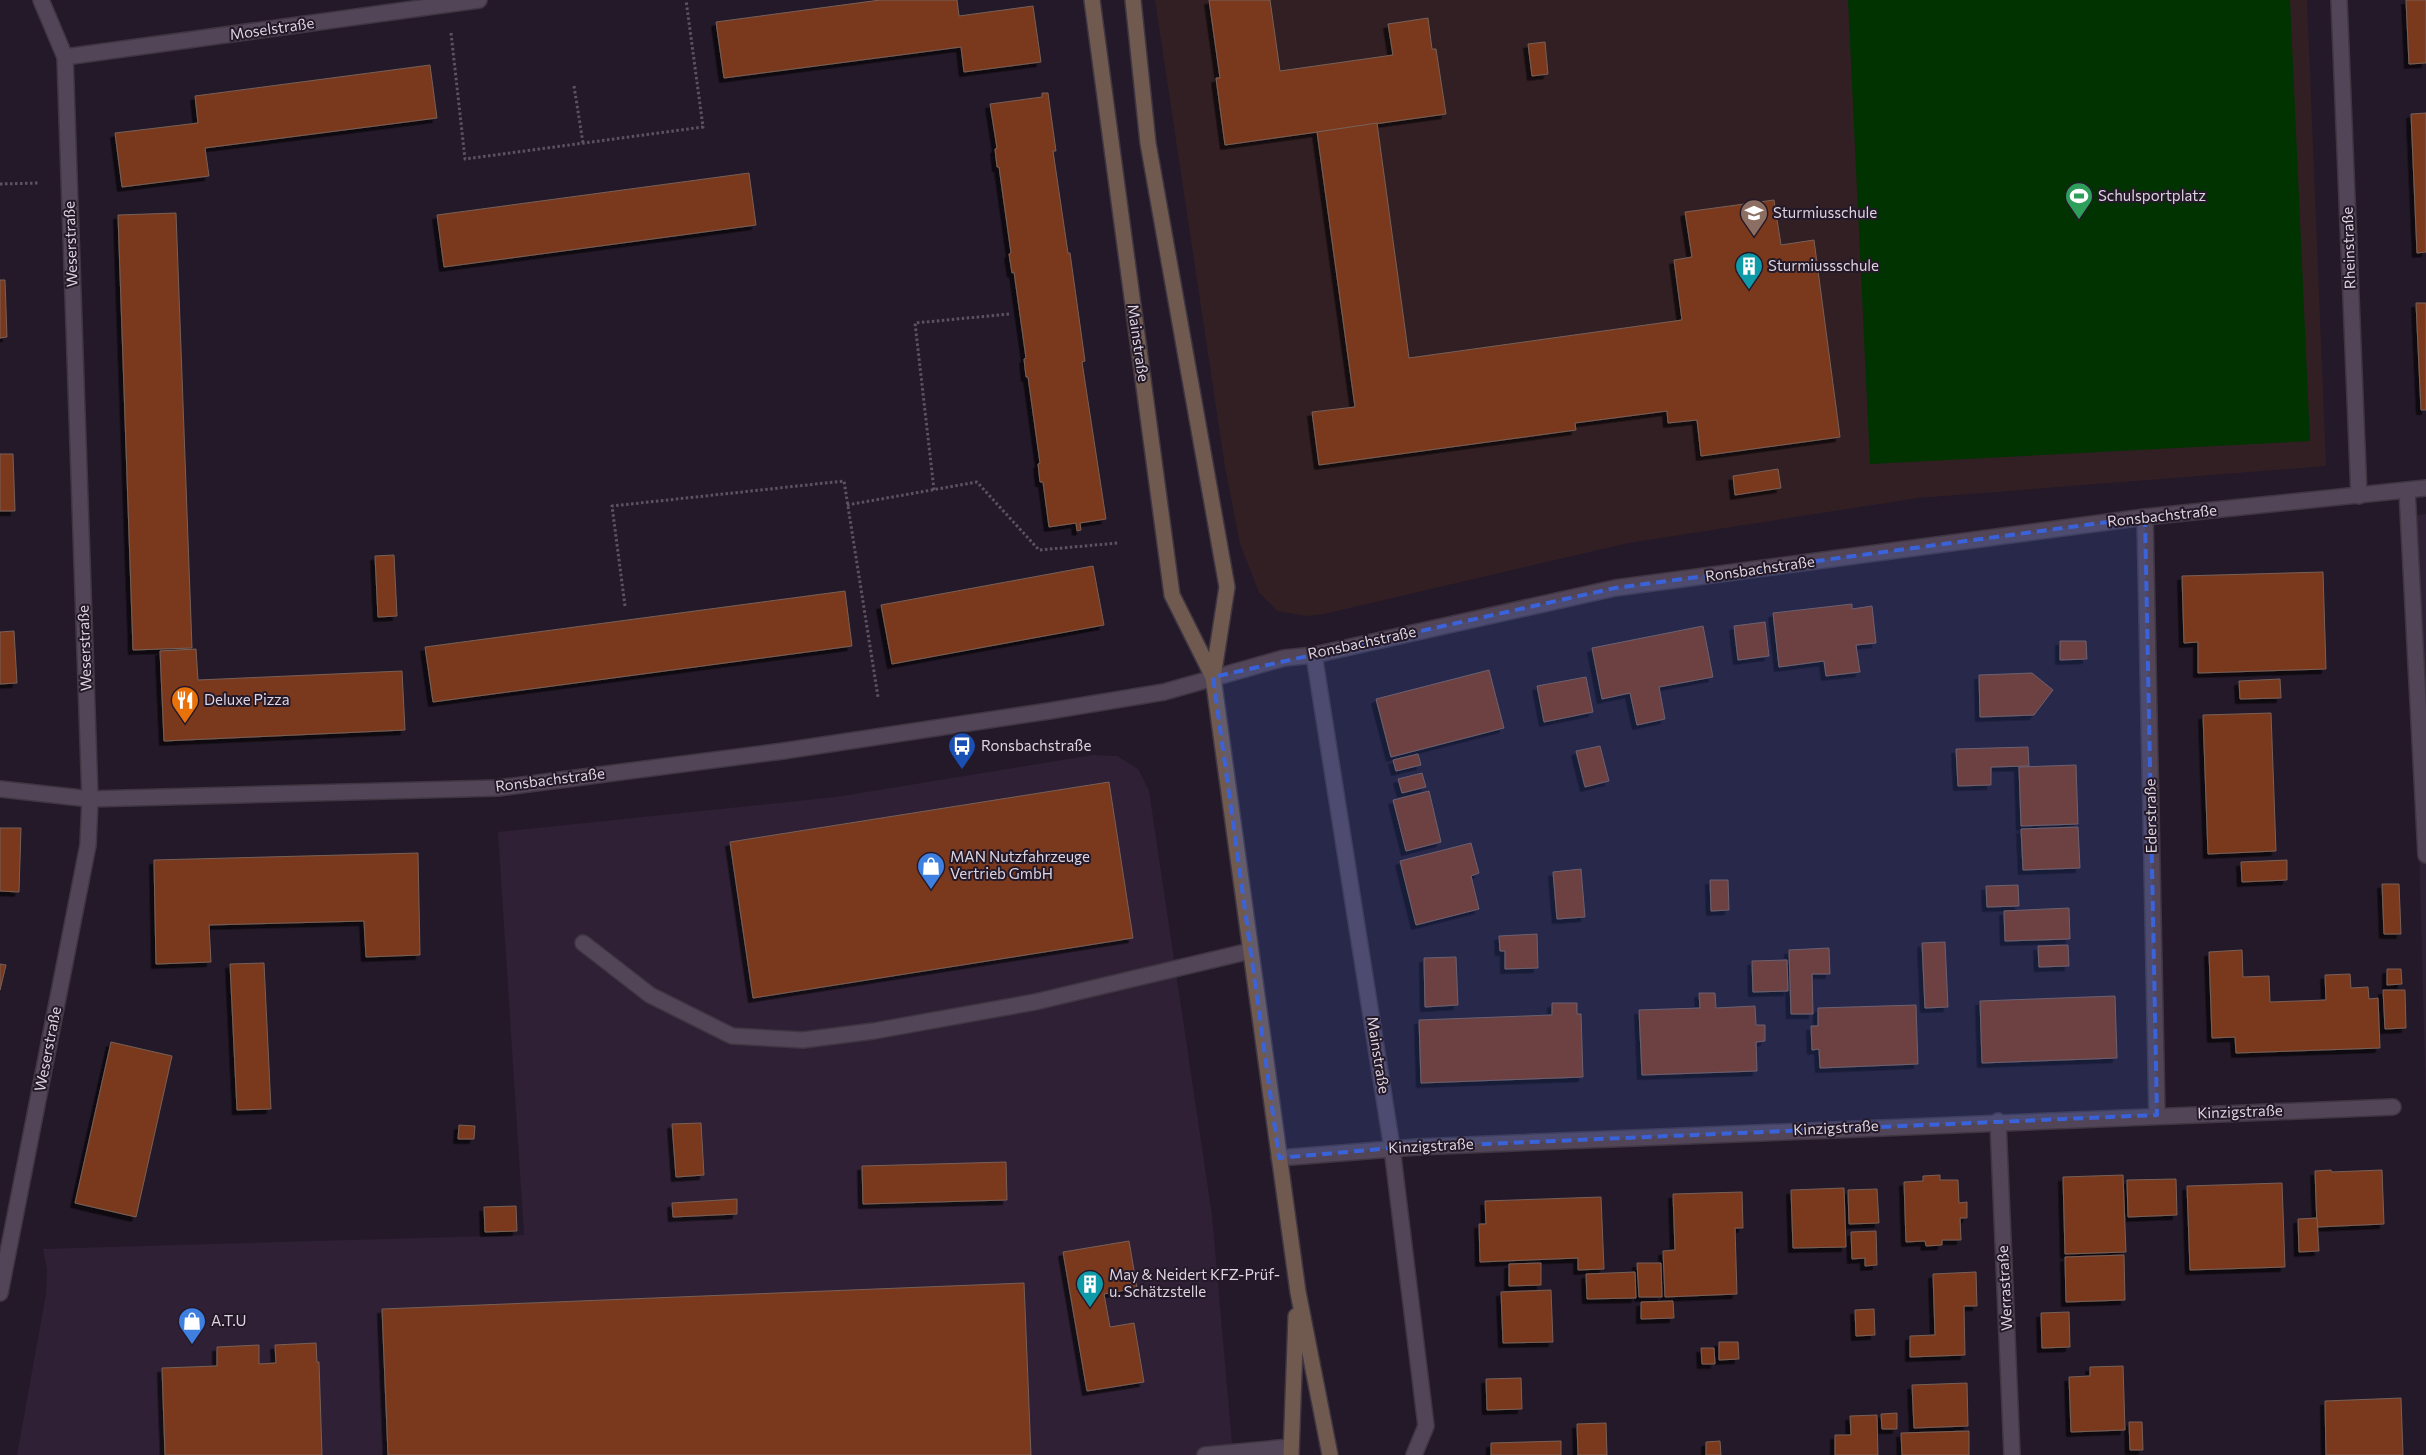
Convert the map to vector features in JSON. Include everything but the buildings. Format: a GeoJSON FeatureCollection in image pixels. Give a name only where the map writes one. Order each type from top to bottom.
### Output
{"type":"FeatureCollection","features":[{"type":"Feature","properties":{"kind":"main road","name":"Mainstraße"},"geometry":{"type":"LineString","coordinates":[[1092,0],[1172,595],[1213,677]]}},
{"type":"Feature","properties":{"kind":"main road","name":"Mainstraße"},"geometry":{"type":"LineString","coordinates":[[1133,0],[1148,143],[1227,587],[1213,677],[1298,1292],[1330,1455]]}},
{"type":"Feature","properties":{"kind":"main road","name":"Mainstraße"},"geometry":{"type":"LineString","coordinates":[[1290,1451],[1298,1292]]}},
{"type":"Feature","properties":{"kind":"street","name":"Weserstraße"},"geometry":{"type":"LineString","coordinates":[[0,1293],[88,845],[90,799],[65,57],[42,0]]}},
{"type":"Feature","properties":{"kind":"street","name":"Moselstraße"},"geometry":{"type":"LineString","coordinates":[[65,57],[479,0]]}},
{"type":"Feature","properties":{"kind":"street","name":"Rheinstraße"},"geometry":{"type":"LineString","coordinates":[[2339,0],[2359,496]]}},
{"type":"Feature","properties":{"kind":"street","name":"Ronsbachstraße"},"geometry":{"type":"LineString","coordinates":[[0,789],[90,799],[498,788],[783,751],[1164,692],[1284,658],[1314,655],[1614,588],[2145,517],[2426,488]]}},
{"type":"Feature","properties":{"kind":"street"},"geometry":{"type":"LineString","coordinates":[[2407,490],[2426,855]]}},
{"type":"Feature","properties":{"kind":"street","name":"Ederstraße"},"geometry":{"type":"LineString","coordinates":[[2145,517],[2157,1115]]}},
{"type":"Feature","properties":{"kind":"street","name":"Mainstraße"},"geometry":{"type":"LineString","coordinates":[[1314,655],[1392,1148],[1426,1426],[1414,1455]]}},
{"type":"Feature","properties":{"kind":"street"},"geometry":{"type":"LineString","coordinates":[[583,943],[650,995],[732,1036],[803,1040],[874,1031],[1035,1002],[1250,951]]}},
{"type":"Feature","properties":{"kind":"street","name":"Kinzigstraße"},"geometry":{"type":"LineString","coordinates":[[1279,1158],[1392,1148],[1998,1121],[2393,1107]]}},
{"type":"Feature","properties":{"kind":"street","name":"Werrastraße"},"geometry":{"type":"LineString","coordinates":[[1998,1121],[2012,1455]]}},
{"type":"Feature","properties":{"kind":"street"},"geometry":{"type":"LineString","coordinates":[[1205,1455],[1290,1451]]}},
{"type":"Feature","properties":{"kind":"path"},"geometry":{"type":"LineString","coordinates":[[451,29],[465,159],[703,127],[686,0]]}},
{"type":"Feature","properties":{"kind":"path"},"geometry":{"type":"LineString","coordinates":[[574,86],[583,143]]}},
{"type":"Feature","properties":{"kind":"path"},"geometry":{"type":"LineString","coordinates":[[0,184],[15,184]]}},
{"type":"Feature","properties":{"kind":"path"},"geometry":{"type":"LineString","coordinates":[[934,490],[916,323],[1010,314]]}},
{"type":"Feature","properties":{"kind":"path"},"geometry":{"type":"LineString","coordinates":[[625,606],[612,506],[844,481],[878,697]]}},
{"type":"Feature","properties":{"kind":"path"},"geometry":{"type":"LineString","coordinates":[[847,506],[977,482],[1039,550],[1118,543]]}},
{"type":"Feature","properties":{"kind":"highlighted area"},"geometry":{"type":"Polygon","coordinates":[[[2145,517],[2157,1115],[1392,1148],[1279,1158],[1213,677],[1615,588],[2145,517]]]}},
{"type":"Feature","properties":{"kind":"shaded area","name":"Sturmiusschule"},"geometry":{"type":"Polygon","coordinates":[[[1155,0],[2307,0],[2326,466],[1918,498],[1628,543],[1324,614],[1307,616],[1277,611],[1259,592],[1240,544],[1225,467],[1155,0]]]}},
{"type":"Feature","properties":{"kind":"shaded area"},"geometry":{"type":"Polygon","coordinates":[[[2426,514],[2426,1102],[2410,516],[2426,514]]]}},
{"type":"Feature","properties":{"kind":"shaded area"},"geometry":{"type":"Polygon","coordinates":[[[1093,755],[1117,756],[1138,769],[1149,791],[1212,1215],[1233,1455],[17,1455],[46,1294],[47,1269],[43,1249],[524,1235],[498,832],[836,797],[1093,755]]]}},
{"type":"Feature","properties":{"kind":"green space","name":"Schulsportplatz"},"geometry":{"type":"Polygon","coordinates":[[[1848,0],[2290,0],[2310,441],[1870,464],[1848,0]]]}},
{"type":"Feature","properties":{"kind":"place","name":"Schulsportplatz"},"geometry":{"type":"Point","coordinates":[2079,220]}},
{"type":"Feature","properties":{"kind":"place","name":"Sturmiusschule"},"geometry":{"type":"Point","coordinates":[1754,237]}},
{"type":"Feature","properties":{"kind":"place","name":"Sturmiussschule"},"geometry":{"type":"Point","coordinates":[1749,290]}},
{"type":"Feature","properties":{"kind":"place","name":"Deluxe Pizza"},"geometry":{"type":"Point","coordinates":[185,724]}},
{"type":"Feature","properties":{"kind":"place","name":"Ronsbachstraße"},"geometry":{"type":"Point","coordinates":[962,770]}},
{"type":"Feature","properties":{"kind":"place","name":"MAN Nutzfahrzeuge Vertrieb GmbH"},"geometry":{"type":"Point","coordinates":[931,890]}},
{"type":"Feature","properties":{"kind":"place","name":"May & Neidert KFZ-Prüf- u. Schätzstelle"},"geometry":{"type":"Point","coordinates":[1090,1308]}},
{"type":"Feature","properties":{"kind":"place","name":"A.T.U"},"geometry":{"type":"Point","coordinates":[192,1345]}}]}
